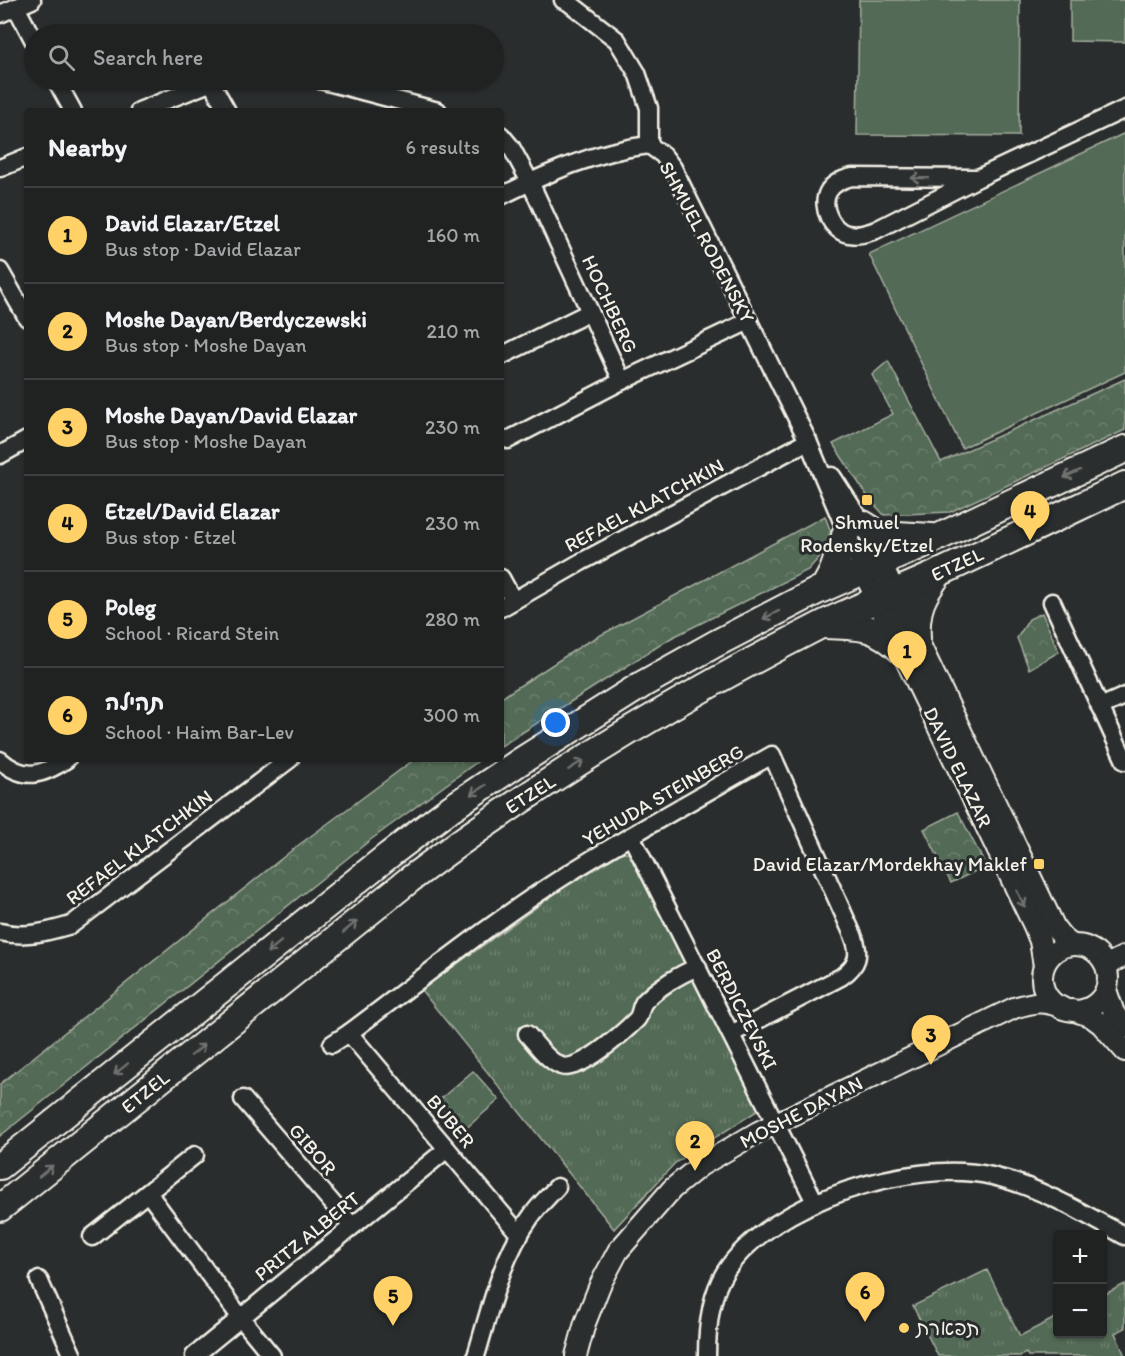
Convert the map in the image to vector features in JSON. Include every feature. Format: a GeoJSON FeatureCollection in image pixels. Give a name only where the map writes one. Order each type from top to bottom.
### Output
{"type":"FeatureCollection","features":[{"type":"Feature","properties":{"kind":"main road","name":"ETZEL"},"geometry":{"type":"LineString","coordinates":[[0,1166],[389,855],[451,808],[521,761],[643,684],[715,644],[824,588],[939,537],[1125,449]]}},
{"type":"Feature","properties":{"kind":"main road","name":"ETZEL"},"geometry":{"type":"LineString","coordinates":[[0,1208],[409,880],[470,834],[660,711],[821,625],[1125,485]]}},
{"type":"Feature","properties":{"kind":"main road"},"geometry":{"type":"LineString","coordinates":[[824,588],[855,527],[879,534],[939,537]]}},
{"type":"Feature","properties":{"kind":"main road"},"geometry":{"type":"LineString","coordinates":[[821,625],[872,629],[909,645],[920,604],[926,590],[940,572]]}},
{"type":"Feature","properties":{"kind":"street"},"geometry":{"type":"LineString","coordinates":[[0,14],[32,0]]}},
{"type":"Feature","properties":{"kind":"street","name":"SHMUEL RODENSKY"},"geometry":{"type":"LineString","coordinates":[[563,0],[617,40],[637,73],[649,108],[649,144],[663,155],[673,168],[808,441],[855,527],[886,596]]}},
{"type":"Feature","properties":{"kind":"street"},"geometry":{"type":"LineString","coordinates":[[16,7],[25,24]]}},
{"type":"Feature","properties":{"kind":"street"},"geometry":{"type":"LineString","coordinates":[[61,90],[71,108]]}},
{"type":"Feature","properties":{"kind":"street"},"geometry":{"type":"LineString","coordinates":[[146,108],[192,90]]}},
{"type":"Feature","properties":{"kind":"street"},"geometry":{"type":"LineString","coordinates":[[218,90],[226,108]]}},
{"type":"Feature","properties":{"kind":"street"},"geometry":{"type":"LineString","coordinates":[[358,90],[427,108]]}},
{"type":"Feature","properties":{"kind":"street"},"geometry":{"type":"LineString","coordinates":[[978,178],[852,177],[839,180],[828,192],[827,214],[834,225],[845,234],[860,235],[876,230],[978,178],[1125,110]]}},
{"type":"Feature","properties":{"kind":"street","name":"HOCHBERG"},"geometry":{"type":"LineString","coordinates":[[504,139],[530,182],[622,381],[749,321]]}},
{"type":"Feature","properties":{"kind":"street"},"geometry":{"type":"LineString","coordinates":[[504,195],[598,154],[649,144]]}},
{"type":"Feature","properties":{"kind":"street"},"geometry":{"type":"LineString","coordinates":[[0,168],[24,158]]}},
{"type":"Feature","properties":{"kind":"street"},"geometry":{"type":"LineString","coordinates":[[0,271],[24,313]]}},
{"type":"Feature","properties":{"kind":"street"},"geometry":{"type":"LineString","coordinates":[[504,355],[590,312]]}},
{"type":"Feature","properties":{"kind":"street"},"geometry":{"type":"LineString","coordinates":[[508,440],[622,381]]}},
{"type":"Feature","properties":{"kind":"street","name":"REFAEL KLATCHKIN"},"geometry":{"type":"LineString","coordinates":[[507,604],[808,441]]}},
{"type":"Feature","properties":{"kind":"street"},"geometry":{"type":"LineString","coordinates":[[0,455],[24,442]]}},
{"type":"Feature","properties":{"kind":"street","name":"DAVID ELAZAR"},"geometry":{"type":"LineString","coordinates":[[886,596],[1034,926],[1040,941],[1043,971]]}},
{"type":"Feature","properties":{"kind":"street"},"geometry":{"type":"LineString","coordinates":[[1052,602],[1125,761]]}},
{"type":"Feature","properties":{"kind":"street","name":"DAVID ELAZAR"},"geometry":{"type":"LineString","coordinates":[[909,645],[1054,928],[1072,945]]}},
{"type":"Feature","properties":{"kind":"street"},"geometry":{"type":"LineString","coordinates":[[1100,707],[1125,696]]}},
{"type":"Feature","properties":{"kind":"street","name":"YEHUDA STEINBERG"},"geometry":{"type":"LineString","coordinates":[[332,1044],[350,1033],[510,913],[562,878],[772,755],[858,946],[857,957],[852,969],[841,977],[731,1034]]}},
{"type":"Feature","properties":{"kind":"street"},"geometry":{"type":"LineString","coordinates":[[0,760],[10,769],[23,774],[40,773],[62,762]]}},
{"type":"Feature","properties":{"kind":"street","name":"REFAEL KLATCHKIN"},"geometry":{"type":"LineString","coordinates":[[0,932],[12,935],[41,934],[71,925],[286,762]]}},
{"type":"Feature","properties":{"kind":"street","name":"BERDICZEVSKI"},"geometry":{"type":"LineString","coordinates":[[631,836],[815,1202]]}},
{"type":"Feature","properties":{"kind":"street"},"geometry":{"type":"LineString","coordinates":[[1125,1028],[1114,1012],[1106,990],[1108,973],[1100,956],[1092,949],[1072,945],[1055,952],[1043,971],[1047,994],[1053,1002],[1090,1016],[1125,1051]]}},
{"type":"Feature","properties":{"kind":"street"},"geometry":{"type":"LineString","coordinates":[[1106,965],[1125,956]]}},
{"type":"Feature","properties":{"kind":"street"},"geometry":{"type":"LineString","coordinates":[[527,1034],[547,1056],[569,1067],[588,1059],[639,1017],[643,1004],[681,974],[698,967]]}},
{"type":"Feature","properties":{"kind":"street","name":"MOSHE DAYAN"},"geometry":{"type":"LineString","coordinates":[[1014,1008],[1036,986],[1043,971]]}},
{"type":"Feature","properties":{"kind":"street"},"geometry":{"type":"LineString","coordinates":[[1067,1009],[1083,1010],[1092,1006],[1106,990]]}},
{"type":"Feature","properties":{"kind":"street","name":"MOSHE DAYAN"},"geometry":{"type":"LineString","coordinates":[[576,1356],[585,1323],[600,1285],[618,1251],[672,1189],[700,1166],[776,1123],[1014,1008],[1035,1002],[1048,1003],[1067,1009]]}},
{"type":"Feature","properties":{"kind":"street","name":"BUBER"},"geometry":{"type":"LineString","coordinates":[[350,1033],[520,1235]]}},
{"type":"Feature","properties":{"kind":"street","name":"GIBOR"},"geometry":{"type":"LineString","coordinates":[[243,1099],[352,1227]]}},
{"type":"Feature","properties":{"kind":"street","name":"PRITZ ALBERT"},"geometry":{"type":"LineString","coordinates":[[194,1356],[447,1149]]}},
{"type":"Feature","properties":{"kind":"street"},"geometry":{"type":"LineString","coordinates":[[92,1237],[195,1155]]}},
{"type":"Feature","properties":{"kind":"street"},"geometry":{"type":"LineString","coordinates":[[707,1356],[712,1310],[724,1274],[736,1258],[759,1237],[815,1202],[870,1184],[907,1175],[936,1172],[992,1176],[1058,1200],[1125,1236]]}},
{"type":"Feature","properties":{"kind":"street"},"geometry":{"type":"LineString","coordinates":[[476,1356],[504,1267],[530,1218],[558,1186]]}},
{"type":"Feature","properties":{"kind":"street"},"geometry":{"type":"LineString","coordinates":[[148,1192],[241,1318],[272,1356]]}},
{"type":"Feature","properties":{"kind":"street"},"geometry":{"type":"LineString","coordinates":[[39,1280],[73,1356]]}},
{"type":"Feature","properties":{"kind":"green space"},"geometry":{"type":"Polygon","coordinates":[[[859,0],[1020,0],[1019,136],[857,135],[859,0]]]}},
{"type":"Feature","properties":{"kind":"green space"},"geometry":{"type":"Polygon","coordinates":[[[1070,0],[1125,0],[1125,42],[1070,41],[1070,0]]]}},
{"type":"Feature","properties":{"kind":"green space"},"geometry":{"type":"Polygon","coordinates":[[[1125,133],[1125,372],[962,448],[869,254],[1125,133]]]}},
{"type":"Feature","properties":{"kind":"green space"},"geometry":{"type":"Polygon","coordinates":[[[888,361],[941,462],[1125,379],[1125,430],[950,512],[884,515],[868,497],[833,444],[893,414],[872,375],[888,361]]]}},
{"type":"Feature","properties":{"kind":"green space"},"geometry":{"type":"Polygon","coordinates":[[[825,516],[832,535],[824,552],[808,570],[671,638],[504,744],[504,696],[584,644],[825,516]]]}},
{"type":"Feature","properties":{"kind":"green space"},"geometry":{"type":"Polygon","coordinates":[[[1042,613],[1059,652],[1029,669],[1017,638],[1029,619],[1042,613]]]}},
{"type":"Feature","properties":{"kind":"green space"},"geometry":{"type":"Polygon","coordinates":[[[411,762],[477,762],[369,841],[0,1136],[0,1084],[296,847],[411,762]]]}},
{"type":"Feature","properties":{"kind":"green space"},"geometry":{"type":"Polygon","coordinates":[[[958,812],[986,866],[951,883],[924,829],[958,812]]]}},
{"type":"Feature","properties":{"kind":"green space"},"geometry":{"type":"Polygon","coordinates":[[[616,850],[630,854],[760,1109],[675,1163],[614,1229],[421,990],[616,850]]]}},
{"type":"Feature","properties":{"kind":"green space"},"geometry":{"type":"Polygon","coordinates":[[[473,1071],[499,1100],[457,1136],[432,1106],[473,1071]]]}},
{"type":"Feature","properties":{"kind":"green space"},"geometry":{"type":"Polygon","coordinates":[[[987,1270],[1020,1336],[1053,1319],[1053,1338],[1107,1338],[1107,1293],[1125,1284],[1125,1328],[1115,1333],[1125,1356],[1028,1356],[1026,1353],[1020,1356],[938,1356],[913,1306],[987,1270]]]}},
{"type":"Feature","properties":{"kind":"place","name":"Shmuel Rodensky/Etzel"},"geometry":{"type":"Point","coordinates":[867,500]}},
{"type":"Feature","properties":{"kind":"place","name":"Etzel/David Elazar"},"geometry":{"type":"Point","coordinates":[1030,541]}},
{"type":"Feature","properties":{"kind":"place","name":"David Elazar/Etzel"},"geometry":{"type":"Point","coordinates":[907,681]}},
{"type":"Feature","properties":{"kind":"place","name":"David Elazar/Mordekhay Maklef"},"geometry":{"type":"Point","coordinates":[1039,864]}},
{"type":"Feature","properties":{"kind":"place","name":"Moshe Dayan/David Elazar"},"geometry":{"type":"Point","coordinates":[931,1065]}},
{"type":"Feature","properties":{"kind":"place","name":"Moshe Dayan/Berdyczewski"},"geometry":{"type":"Point","coordinates":[695,1171]}},
{"type":"Feature","properties":{"kind":"place","name":"תהילה"},"geometry":{"type":"Point","coordinates":[865,1322]}},
{"type":"Feature","properties":{"kind":"place","name":"Poleg"},"geometry":{"type":"Point","coordinates":[393,1326]}},
{"type":"Feature","properties":{"kind":"place","name":"תפארת"},"geometry":{"type":"Point","coordinates":[904,1328]}}]}
